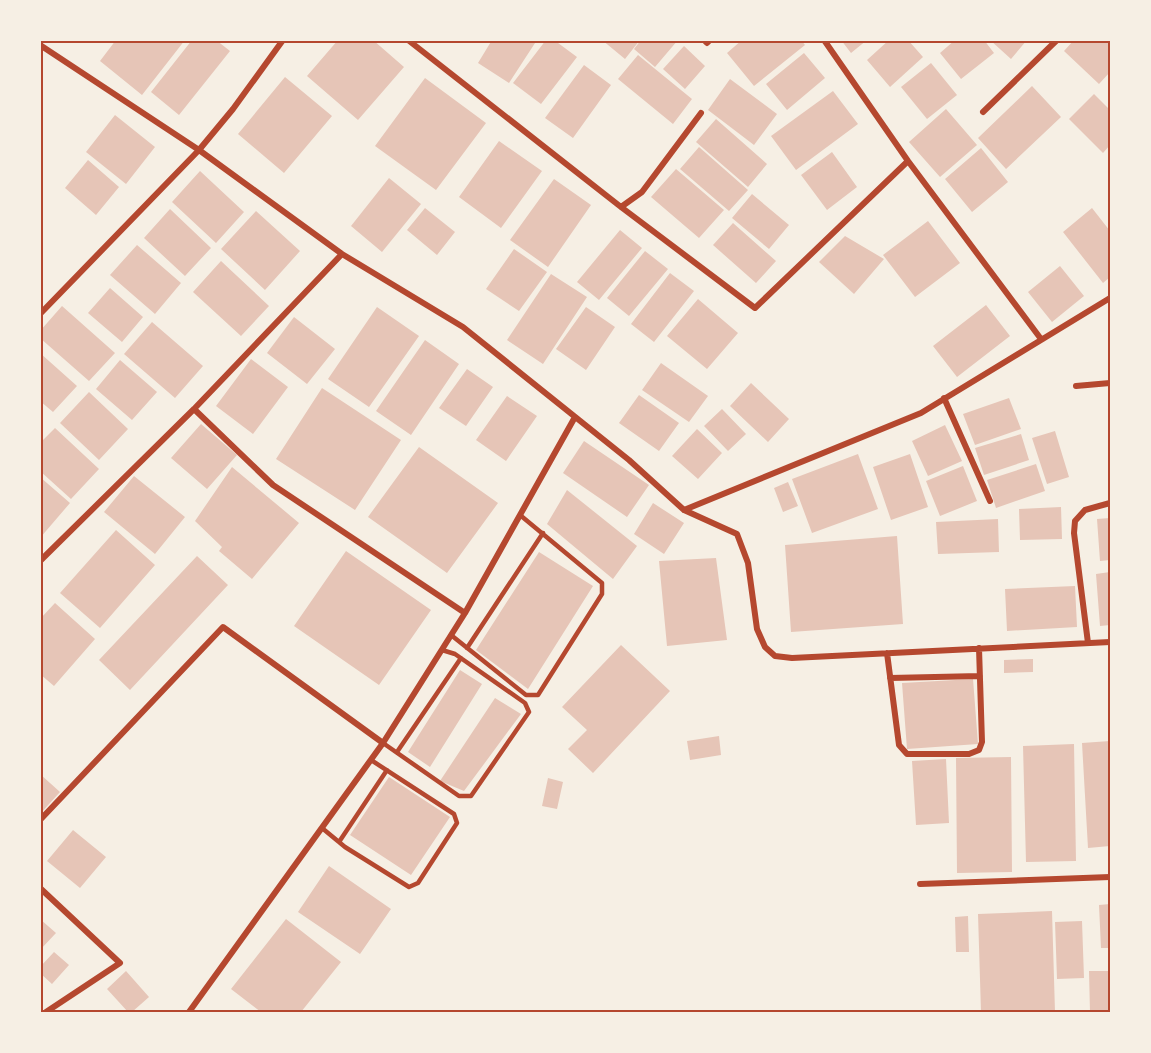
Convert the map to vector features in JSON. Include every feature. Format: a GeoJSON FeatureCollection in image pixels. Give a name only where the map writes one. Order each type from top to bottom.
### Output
{"type":"FeatureCollection","features":[{"type":"Feature","properties":{"kind":"street"},"geometry":{"type":"LineString","coordinates":[[40,314],[200,150],[283,40]]}},
{"type":"Feature","properties":{"kind":"street"},"geometry":{"type":"LineString","coordinates":[[408,40],[621,207],[755,308],[908,161]]}},
{"type":"Feature","properties":{"kind":"street"},"geometry":{"type":"LineString","coordinates":[[704,40],[707,43],[710,40]]}},
{"type":"Feature","properties":{"kind":"street"},"geometry":{"type":"LineString","coordinates":[[824,40],[908,161],[1041,339]]}},
{"type":"Feature","properties":{"kind":"street"},"geometry":{"type":"LineString","coordinates":[[983,112],[1057,40]]}},
{"type":"Feature","properties":{"kind":"street"},"geometry":{"type":"LineString","coordinates":[[40,45],[200,150],[342,254],[463,327],[629,460],[684,510],[737,534],[748,562],[757,628],[765,647],[775,656],[792,658],[1110,642]]}},
{"type":"Feature","properties":{"kind":"street"},"geometry":{"type":"LineString","coordinates":[[621,207],[642,192],[701,113]]}},
{"type":"Feature","properties":{"kind":"street"},"geometry":{"type":"LineString","coordinates":[[40,561],[194,409],[342,254]]}},
{"type":"Feature","properties":{"kind":"street"},"geometry":{"type":"LineString","coordinates":[[684,510],[921,412],[1110,298]]}},
{"type":"Feature","properties":{"kind":"street"},"geometry":{"type":"LineString","coordinates":[[1076,386],[1110,383]]}},
{"type":"Feature","properties":{"kind":"street"},"geometry":{"type":"LineString","coordinates":[[944,398],[990,501]]}},
{"type":"Feature","properties":{"kind":"street"},"geometry":{"type":"LineString","coordinates":[[194,409],[273,485],[465,613]]}},
{"type":"Feature","properties":{"kind":"street"},"geometry":{"type":"LineString","coordinates":[[189,1012],[383,743],[465,613],[575,417]]}},
{"type":"Feature","properties":{"kind":"street"},"geometry":{"type":"LineString","coordinates":[[1088,643],[1074,533],[1075,521],[1085,510],[1110,503]]}},
{"type":"Feature","properties":{"kind":"street"},"geometry":{"type":"LineString","coordinates":[[40,820],[223,627],[383,743]]}},
{"type":"Feature","properties":{"kind":"street"},"geometry":{"type":"LineString","coordinates":[[887,653],[899,745],[903,750],[907,754],[969,754],[979,750],[982,742],[979,648]]}},
{"type":"Feature","properties":{"kind":"street"},"geometry":{"type":"LineString","coordinates":[[890,678],[980,676]]}},
{"type":"Feature","properties":{"kind":"street"},"geometry":{"type":"LineString","coordinates":[[920,884],[1110,877]]}},
{"type":"Feature","properties":{"kind":"street"},"geometry":{"type":"LineString","coordinates":[[40,888],[120,963],[46,1012]]}},
{"type":"Feature","properties":{"kind":"lane"},"geometry":{"type":"LineString","coordinates":[[451,635],[526,695],[538,695],[602,594],[602,583],[520,514]]}},
{"type":"Feature","properties":{"kind":"lane"},"geometry":{"type":"LineString","coordinates":[[467,648],[543,533]]}},
{"type":"Feature","properties":{"kind":"lane"},"geometry":{"type":"LineString","coordinates":[[383,743],[459,796],[471,796],[529,711],[525,703],[461,658],[442,650]]}},
{"type":"Feature","properties":{"kind":"lane"},"geometry":{"type":"LineString","coordinates":[[397,752],[461,658]]}},
{"type":"Feature","properties":{"kind":"lane"},"geometry":{"type":"LineString","coordinates":[[322,828],[339,842],[409,887],[418,883],[457,823],[454,814],[371,760]]}},
{"type":"Feature","properties":{"kind":"lane"},"geometry":{"type":"LineString","coordinates":[[339,842],[387,770]]}},
{"type":"Feature","properties":{"kind":"building"},"geometry":{"type":"Polygon","coordinates":[[[116,40],[185,40],[142,95],[100,61],[116,40]]]}},
{"type":"Feature","properties":{"kind":"building"},"geometry":{"type":"Polygon","coordinates":[[[192,40],[216,40],[230,51],[179,115],[151,92],[192,40]]]}},
{"type":"Feature","properties":{"kind":"building"},"geometry":{"type":"Polygon","coordinates":[[[338,40],[373,40],[404,67],[358,120],[307,76],[338,40]]]}},
{"type":"Feature","properties":{"kind":"building"},"geometry":{"type":"Polygon","coordinates":[[[492,40],[537,40],[509,83],[478,63],[492,40]]]}},
{"type":"Feature","properties":{"kind":"building"},"geometry":{"type":"Polygon","coordinates":[[[546,40],[554,40],[577,57],[541,104],[513,83],[546,40]]]}},
{"type":"Feature","properties":{"kind":"building"},"geometry":{"type":"Polygon","coordinates":[[[602,40],[640,40],[625,59],[602,40]]]}},
{"type":"Feature","properties":{"kind":"building"},"geometry":{"type":"Polygon","coordinates":[[[641,40],[678,40],[655,67],[634,49],[641,40]]]}},
{"type":"Feature","properties":{"kind":"building"},"geometry":{"type":"Polygon","coordinates":[[[742,40],[801,40],[805,45],[754,86],[727,53],[742,40]]]}},
{"type":"Feature","properties":{"kind":"building"},"geometry":{"type":"Polygon","coordinates":[[[841,40],[867,40],[851,53],[841,40]]]}},
{"type":"Feature","properties":{"kind":"building"},"geometry":{"type":"Polygon","coordinates":[[[889,40],[908,40],[923,57],[890,87],[867,60],[889,40]]]}},
{"type":"Feature","properties":{"kind":"building"},"geometry":{"type":"Polygon","coordinates":[[[955,40],[984,40],[994,53],[961,79],[940,53],[955,40]]]}},
{"type":"Feature","properties":{"kind":"building"},"geometry":{"type":"Polygon","coordinates":[[[990,40],[1027,40],[1011,59],[990,40]]]}},
{"type":"Feature","properties":{"kind":"building"},"geometry":{"type":"Polygon","coordinates":[[[1074,40],[1110,40],[1110,72],[1099,84],[1064,51],[1074,40]]]}},
{"type":"Feature","properties":{"kind":"building"},"geometry":{"type":"Polygon","coordinates":[[[684,46],[705,66],[685,89],[663,69],[684,46]]]}},
{"type":"Feature","properties":{"kind":"building"},"geometry":{"type":"Polygon","coordinates":[[[804,53],[825,78],[787,110],[766,84],[804,53]]]}},
{"type":"Feature","properties":{"kind":"building"},"geometry":{"type":"Polygon","coordinates":[[[638,55],[692,99],[673,124],[618,79],[638,55]]]}},
{"type":"Feature","properties":{"kind":"building"},"geometry":{"type":"Polygon","coordinates":[[[931,63],[957,95],[927,119],[901,87],[931,63]]]}},
{"type":"Feature","properties":{"kind":"building"},"geometry":{"type":"Polygon","coordinates":[[[584,65],[611,85],[573,138],[545,118],[584,65]]]}},
{"type":"Feature","properties":{"kind":"building"},"geometry":{"type":"Polygon","coordinates":[[[285,77],[332,116],[284,173],[238,134],[285,77]]]}},
{"type":"Feature","properties":{"kind":"building"},"geometry":{"type":"Polygon","coordinates":[[[425,78],[486,123],[436,190],[375,146],[425,78]]]}},
{"type":"Feature","properties":{"kind":"building"},"geometry":{"type":"Polygon","coordinates":[[[730,79],[777,114],[754,145],[708,110],[730,79]]]}},
{"type":"Feature","properties":{"kind":"building"},"geometry":{"type":"Polygon","coordinates":[[[1032,86],[1061,117],[1006,169],[978,138],[1032,86]]]}},
{"type":"Feature","properties":{"kind":"building"},"geometry":{"type":"Polygon","coordinates":[[[833,91],[858,124],[796,170],[771,136],[833,91]]]}},
{"type":"Feature","properties":{"kind":"building"},"geometry":{"type":"Polygon","coordinates":[[[1094,94],[1110,110],[1110,145],[1103,153],[1069,119],[1094,94]]]}},
{"type":"Feature","properties":{"kind":"building"},"geometry":{"type":"Polygon","coordinates":[[[946,109],[977,145],[940,177],[909,142],[946,109]]]}},
{"type":"Feature","properties":{"kind":"building"},"geometry":{"type":"Polygon","coordinates":[[[115,115],[155,147],[126,184],[86,152],[115,115]]]}},
{"type":"Feature","properties":{"kind":"building"},"geometry":{"type":"Polygon","coordinates":[[[716,119],[767,164],[748,187],[696,142],[716,119]]]}},
{"type":"Feature","properties":{"kind":"building"},"geometry":{"type":"Polygon","coordinates":[[[499,141],[542,171],[501,228],[459,197],[499,141]]]}},
{"type":"Feature","properties":{"kind":"building"},"geometry":{"type":"Polygon","coordinates":[[[699,147],[748,190],[729,211],[680,169],[699,147]]]}},
{"type":"Feature","properties":{"kind":"building"},"geometry":{"type":"Polygon","coordinates":[[[981,148],[1008,182],[972,212],[945,179],[981,148]]]}},
{"type":"Feature","properties":{"kind":"building"},"geometry":{"type":"Polygon","coordinates":[[[832,152],[857,187],[827,210],[801,175],[832,152]]]}},
{"type":"Feature","properties":{"kind":"building"},"geometry":{"type":"Polygon","coordinates":[[[88,160],[119,187],[96,215],[65,188],[88,160]]]}},
{"type":"Feature","properties":{"kind":"building"},"geometry":{"type":"Polygon","coordinates":[[[676,169],[724,210],[699,238],[651,197],[676,169]]]}},
{"type":"Feature","properties":{"kind":"building"},"geometry":{"type":"Polygon","coordinates":[[[200,171],[244,212],[216,243],[172,202],[200,171]]]}},
{"type":"Feature","properties":{"kind":"building"},"geometry":{"type":"Polygon","coordinates":[[[389,178],[421,204],[382,252],[351,226],[389,178]]]}},
{"type":"Feature","properties":{"kind":"building"},"geometry":{"type":"Polygon","coordinates":[[[554,179],[591,205],[548,267],[510,240],[554,179]]]}},
{"type":"Feature","properties":{"kind":"building"},"geometry":{"type":"Polygon","coordinates":[[[752,194],[789,225],[769,249],[732,218],[752,194]]]}},
{"type":"Feature","properties":{"kind":"building"},"geometry":{"type":"Polygon","coordinates":[[[425,208],[455,232],[437,255],[407,230],[425,208]]]}},
{"type":"Feature","properties":{"kind":"building"},"geometry":{"type":"Polygon","coordinates":[[[1092,208],[1110,231],[1110,277],[1103,283],[1063,232],[1092,208]]]}},
{"type":"Feature","properties":{"kind":"building"},"geometry":{"type":"Polygon","coordinates":[[[170,209],[211,248],[185,276],[144,238],[170,209]]]}},
{"type":"Feature","properties":{"kind":"building"},"geometry":{"type":"Polygon","coordinates":[[[256,211],[300,251],[265,290],[221,249],[256,211]]]}},
{"type":"Feature","properties":{"kind":"building"},"geometry":{"type":"Polygon","coordinates":[[[928,221],[960,263],[915,297],[883,255],[928,221]]]}},
{"type":"Feature","properties":{"kind":"building"},"geometry":{"type":"Polygon","coordinates":[[[733,223],[776,261],[756,283],[713,245],[733,223]]]}},
{"type":"Feature","properties":{"kind":"building"},"geometry":{"type":"Polygon","coordinates":[[[620,230],[642,248],[599,300],[577,282],[620,230]]]}},
{"type":"Feature","properties":{"kind":"building"},"geometry":{"type":"Polygon","coordinates":[[[845,236],[884,259],[854,294],[819,262],[845,236]]]}},
{"type":"Feature","properties":{"kind":"building"},"geometry":{"type":"Polygon","coordinates":[[[137,245],[181,283],[155,314],[110,275],[137,245]]]}},
{"type":"Feature","properties":{"kind":"building"},"geometry":{"type":"Polygon","coordinates":[[[514,249],[547,272],[519,311],[486,289],[514,249]]]}},
{"type":"Feature","properties":{"kind":"building"},"geometry":{"type":"Polygon","coordinates":[[[645,251],[668,269],[629,316],[607,298],[645,251]]]}},
{"type":"Feature","properties":{"kind":"building"},"geometry":{"type":"Polygon","coordinates":[[[221,261],[269,306],[241,336],[193,292],[221,261]]]}},
{"type":"Feature","properties":{"kind":"building"},"geometry":{"type":"Polygon","coordinates":[[[1060,266],[1084,296],[1052,322],[1028,292],[1060,266]]]}},
{"type":"Feature","properties":{"kind":"building"},"geometry":{"type":"Polygon","coordinates":[[[670,273],[694,291],[654,342],[631,324],[670,273]]]}},
{"type":"Feature","properties":{"kind":"building"},"geometry":{"type":"Polygon","coordinates":[[[551,274],[587,297],[543,364],[507,340],[551,274]]]}},
{"type":"Feature","properties":{"kind":"building"},"geometry":{"type":"Polygon","coordinates":[[[110,288],[143,317],[122,342],[88,313],[110,288]]]}},
{"type":"Feature","properties":{"kind":"building"},"geometry":{"type":"Polygon","coordinates":[[[698,299],[738,333],[707,369],[667,336],[698,299]]]}},
{"type":"Feature","properties":{"kind":"building"},"geometry":{"type":"Polygon","coordinates":[[[986,305],[1010,336],[957,377],[933,346],[986,305]]]}},
{"type":"Feature","properties":{"kind":"building"},"geometry":{"type":"Polygon","coordinates":[[[62,306],[115,353],[89,381],[40,338],[40,331],[62,306]]]}},
{"type":"Feature","properties":{"kind":"building"},"geometry":{"type":"Polygon","coordinates":[[[377,307],[419,336],[369,407],[328,379],[377,307]]]}},
{"type":"Feature","properties":{"kind":"building"},"geometry":{"type":"Polygon","coordinates":[[[586,307],[615,327],[586,370],[556,349],[586,307]]]}},
{"type":"Feature","properties":{"kind":"building"},"geometry":{"type":"Polygon","coordinates":[[[294,317],[335,349],[307,384],[267,353],[294,317]]]}},
{"type":"Feature","properties":{"kind":"building"},"geometry":{"type":"Polygon","coordinates":[[[152,322],[203,366],[175,398],[124,354],[152,322]]]}},
{"type":"Feature","properties":{"kind":"building"},"geometry":{"type":"Polygon","coordinates":[[[425,340],[459,364],[411,435],[376,411],[425,340]]]}},
{"type":"Feature","properties":{"kind":"building"},"geometry":{"type":"Polygon","coordinates":[[[40,353],[77,386],[53,412],[40,401],[40,353]]]}},
{"type":"Feature","properties":{"kind":"building"},"geometry":{"type":"Polygon","coordinates":[[[251,359],[288,387],[253,434],[216,406],[251,359]]]}},
{"type":"Feature","properties":{"kind":"building"},"geometry":{"type":"Polygon","coordinates":[[[120,360],[157,392],[132,420],[96,389],[120,360]]]}},
{"type":"Feature","properties":{"kind":"building"},"geometry":{"type":"Polygon","coordinates":[[[661,363],[708,396],[689,422],[642,390],[661,363]]]}},
{"type":"Feature","properties":{"kind":"building"},"geometry":{"type":"Polygon","coordinates":[[[467,369],[493,387],[466,426],[439,408],[467,369]]]}},
{"type":"Feature","properties":{"kind":"building"},"geometry":{"type":"Polygon","coordinates":[[[751,383],[789,419],[768,442],[730,406],[751,383]]]}},
{"type":"Feature","properties":{"kind":"building"},"geometry":{"type":"Polygon","coordinates":[[[322,388],[401,440],[355,510],[276,459],[322,388]]]}},
{"type":"Feature","properties":{"kind":"building"},"geometry":{"type":"Polygon","coordinates":[[[89,392],[128,429],[99,460],[60,423],[89,392]]]}},
{"type":"Feature","properties":{"kind":"building"},"geometry":{"type":"Polygon","coordinates":[[[639,395],[679,423],[659,451],[619,423],[639,395]]]}},
{"type":"Feature","properties":{"kind":"building"},"geometry":{"type":"Polygon","coordinates":[[[507,396],[537,416],[506,461],[476,440],[507,396]]]}},
{"type":"Feature","properties":{"kind":"building"},"geometry":{"type":"Polygon","coordinates":[[[1009,398],[1021,429],[975,445],[963,414],[1009,398]]]}},
{"type":"Feature","properties":{"kind":"building"},"geometry":{"type":"Polygon","coordinates":[[[722,409],[746,434],[728,451],[704,426],[722,409]]]}},
{"type":"Feature","properties":{"kind":"building"},"geometry":{"type":"Polygon","coordinates":[[[201,424],[237,455],[207,489],[171,458],[201,424]]]}},
{"type":"Feature","properties":{"kind":"building"},"geometry":{"type":"Polygon","coordinates":[[[945,425],[962,461],[928,476],[912,441],[945,425]]]}},
{"type":"Feature","properties":{"kind":"building"},"geometry":{"type":"Polygon","coordinates":[[[55,428],[99,469],[71,499],[40,471],[40,443],[55,428]]]}},
{"type":"Feature","properties":{"kind":"building"},"geometry":{"type":"Polygon","coordinates":[[[697,429],[722,453],[698,479],[672,456],[697,429]]]}},
{"type":"Feature","properties":{"kind":"building"},"geometry":{"type":"Polygon","coordinates":[[[1055,431],[1069,477],[1047,484],[1032,438],[1055,431]]]}},
{"type":"Feature","properties":{"kind":"building"},"geometry":{"type":"Polygon","coordinates":[[[1021,434],[1029,460],[984,475],[975,448],[1021,434]]]}},
{"type":"Feature","properties":{"kind":"building"},"geometry":{"type":"Polygon","coordinates":[[[584,441],[649,485],[627,517],[563,473],[584,441]]]}},
{"type":"Feature","properties":{"kind":"building"},"geometry":{"type":"Polygon","coordinates":[[[419,447],[498,503],[447,573],[368,517],[419,447]]]}},
{"type":"Feature","properties":{"kind":"building"},"geometry":{"type":"Polygon","coordinates":[[[858,454],[878,509],[812,533],[792,479],[858,454]]]}},
{"type":"Feature","properties":{"kind":"building"},"geometry":{"type":"Polygon","coordinates":[[[910,454],[928,507],[891,520],[873,467],[910,454]]]}},
{"type":"Feature","properties":{"kind":"building"},"geometry":{"type":"Polygon","coordinates":[[[1036,464],[1045,491],[996,508],[987,480],[1036,464]]]}},
{"type":"Feature","properties":{"kind":"building"},"geometry":{"type":"Polygon","coordinates":[[[963,466],[977,501],[940,516],[926,481],[963,466]]]}},
{"type":"Feature","properties":{"kind":"building"},"geometry":{"type":"Polygon","coordinates":[[[232,467],[299,523],[252,579],[219,551],[222,547],[195,521],[232,467]]]}},
{"type":"Feature","properties":{"kind":"building"},"geometry":{"type":"Polygon","coordinates":[[[134,476],[185,517],[155,554],[104,512],[134,476]]]}},
{"type":"Feature","properties":{"kind":"building"},"geometry":{"type":"Polygon","coordinates":[[[40,477],[70,503],[40,538],[40,477]]]}},
{"type":"Feature","properties":{"kind":"building"},"geometry":{"type":"Polygon","coordinates":[[[788,482],[798,506],[783,512],[774,488],[788,482]]]}},
{"type":"Feature","properties":{"kind":"building"},"geometry":{"type":"Polygon","coordinates":[[[567,490],[637,546],[613,579],[547,524],[567,490]]]}},
{"type":"Feature","properties":{"kind":"building"},"geometry":{"type":"Polygon","coordinates":[[[653,503],[684,523],[664,554],[634,534],[653,503]]]}},
{"type":"Feature","properties":{"kind":"building"},"geometry":{"type":"Polygon","coordinates":[[[1061,507],[1062,539],[1020,540],[1019,509],[1061,507]]]}},
{"type":"Feature","properties":{"kind":"building"},"geometry":{"type":"Polygon","coordinates":[[[1110,518],[1110,560],[1100,561],[1097,519],[1110,518]]]}},
{"type":"Feature","properties":{"kind":"building"},"geometry":{"type":"Polygon","coordinates":[[[998,519],[999,552],[938,554],[936,522],[998,519]]]}},
{"type":"Feature","properties":{"kind":"building"},"geometry":{"type":"Polygon","coordinates":[[[116,530],[155,565],[100,628],[60,593],[116,530]]]}},
{"type":"Feature","properties":{"kind":"building"},"geometry":{"type":"Polygon","coordinates":[[[897,536],[903,624],[791,632],[785,545],[897,536]]]}},
{"type":"Feature","properties":{"kind":"building"},"geometry":{"type":"Polygon","coordinates":[[[346,551],[431,610],[379,685],[294,626],[346,551]]]}},
{"type":"Feature","properties":{"kind":"building"},"geometry":{"type":"Polygon","coordinates":[[[539,552],[593,586],[528,689],[476,650],[539,552]]]}},
{"type":"Feature","properties":{"kind":"building"},"geometry":{"type":"Polygon","coordinates":[[[197,556],[228,585],[130,690],[99,660],[197,556]]]}},
{"type":"Feature","properties":{"kind":"building"},"geometry":{"type":"Polygon","coordinates":[[[716,558],[727,640],[667,646],[659,561],[716,558]]]}},
{"type":"Feature","properties":{"kind":"building"},"geometry":{"type":"Polygon","coordinates":[[[1110,572],[1110,625],[1100,626],[1096,574],[1110,572]]]}},
{"type":"Feature","properties":{"kind":"building"},"geometry":{"type":"Polygon","coordinates":[[[1075,586],[1077,627],[1007,631],[1005,589],[1075,586]]]}},
{"type":"Feature","properties":{"kind":"building"},"geometry":{"type":"Polygon","coordinates":[[[55,603],[95,639],[54,686],[40,674],[40,619],[55,603]]]}},
{"type":"Feature","properties":{"kind":"building"},"geometry":{"type":"Polygon","coordinates":[[[621,645],[670,691],[593,773],[568,749],[587,730],[562,707],[621,645]]]}},
{"type":"Feature","properties":{"kind":"building"},"geometry":{"type":"Polygon","coordinates":[[[1033,659],[1033,672],[1004,673],[1004,660],[1033,659]]]}},
{"type":"Feature","properties":{"kind":"building"},"geometry":{"type":"Polygon","coordinates":[[[460,670],[482,684],[430,767],[408,752],[460,670]]]}},
{"type":"Feature","properties":{"kind":"building"},"geometry":{"type":"Polygon","coordinates":[[[973,679],[978,744],[907,749],[902,683],[973,679]]]}},
{"type":"Feature","properties":{"kind":"building"},"geometry":{"type":"Polygon","coordinates":[[[495,698],[521,714],[464,791],[440,781],[495,698]]]}},
{"type":"Feature","properties":{"kind":"building"},"geometry":{"type":"Polygon","coordinates":[[[719,736],[721,755],[690,760],[687,741],[719,736]]]}},
{"type":"Feature","properties":{"kind":"building"},"geometry":{"type":"Polygon","coordinates":[[[1110,741],[1110,846],[1088,848],[1082,743],[1110,741]]]}},
{"type":"Feature","properties":{"kind":"building"},"geometry":{"type":"Polygon","coordinates":[[[1074,744],[1076,861],[1026,862],[1023,746],[1074,744]]]}},
{"type":"Feature","properties":{"kind":"building"},"geometry":{"type":"Polygon","coordinates":[[[1011,757],[1012,872],[957,873],[956,758],[1011,757]]]}},
{"type":"Feature","properties":{"kind":"building"},"geometry":{"type":"Polygon","coordinates":[[[946,759],[949,823],[916,825],[912,761],[946,759]]]}},
{"type":"Feature","properties":{"kind":"building"},"geometry":{"type":"Polygon","coordinates":[[[40,774],[60,792],[40,814],[40,774]]]}},
{"type":"Feature","properties":{"kind":"building"},"geometry":{"type":"Polygon","coordinates":[[[389,777],[450,817],[411,875],[350,835],[389,777]]]}},
{"type":"Feature","properties":{"kind":"building"},"geometry":{"type":"Polygon","coordinates":[[[548,778],[563,782],[557,809],[542,806],[548,778]]]}},
{"type":"Feature","properties":{"kind":"building"},"geometry":{"type":"Polygon","coordinates":[[[73,830],[106,857],[80,888],[47,861],[73,830]]]}},
{"type":"Feature","properties":{"kind":"building"},"geometry":{"type":"Polygon","coordinates":[[[329,866],[391,909],[360,954],[298,912],[329,866]]]}},
{"type":"Feature","properties":{"kind":"building"},"geometry":{"type":"Polygon","coordinates":[[[1110,904],[1110,948],[1101,948],[1099,905],[1110,904]]]}},
{"type":"Feature","properties":{"kind":"building"},"geometry":{"type":"Polygon","coordinates":[[[1052,911],[1055,1012],[981,1012],[978,914],[1052,911]]]}},
{"type":"Feature","properties":{"kind":"building"},"geometry":{"type":"Polygon","coordinates":[[[968,916],[969,952],[956,952],[955,917],[968,916]]]}},
{"type":"Feature","properties":{"kind":"building"},"geometry":{"type":"Polygon","coordinates":[[[40,919],[56,933],[40,950],[40,919]]]}},
{"type":"Feature","properties":{"kind":"building"},"geometry":{"type":"Polygon","coordinates":[[[286,919],[341,962],[301,1012],[261,1012],[231,989],[286,919]]]}},
{"type":"Feature","properties":{"kind":"building"},"geometry":{"type":"Polygon","coordinates":[[[1082,921],[1084,978],[1057,979],[1055,922],[1082,921]]]}},
{"type":"Feature","properties":{"kind":"building"},"geometry":{"type":"Polygon","coordinates":[[[54,952],[69,965],[52,984],[40,973],[40,967],[54,952]]]}},
{"type":"Feature","properties":{"kind":"building"},"geometry":{"type":"Polygon","coordinates":[[[126,971],[149,997],[132,1012],[128,1012],[107,989],[126,971]]]}},
{"type":"Feature","properties":{"kind":"building"},"geometry":{"type":"Polygon","coordinates":[[[1089,971],[1110,971],[1110,1012],[1090,1012],[1089,971]]]}}]}
